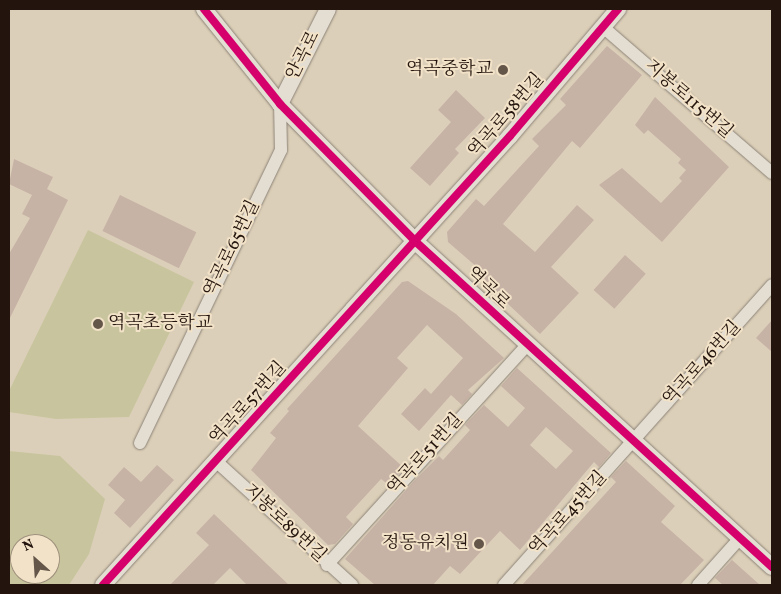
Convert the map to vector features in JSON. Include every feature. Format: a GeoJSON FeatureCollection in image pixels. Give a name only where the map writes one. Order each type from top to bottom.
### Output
{"type":"FeatureCollection","features":[{"type":"Feature","properties":{"kind":"street","name":"역곡로"},"geometry":{"type":"LineString","coordinates":[[204,9],[280,104],[416,242],[526,346],[772,567]]}},
{"type":"Feature","properties":{"kind":"street","name":"안곡로"},"geometry":{"type":"LineString","coordinates":[[280,104],[328,9]]}},
{"type":"Feature","properties":{"kind":"street","name":"역곡로58번길"},"geometry":{"type":"LineString","coordinates":[[416,242],[604,28],[618,9]]}},
{"type":"Feature","properties":{"kind":"street","name":"지봉로115번길"},"geometry":{"type":"LineString","coordinates":[[604,28],[772,173]]}},
{"type":"Feature","properties":{"kind":"street","name":"역곡로65번길"},"geometry":{"type":"LineString","coordinates":[[140,443],[281,150],[280,104]]}},
{"type":"Feature","properties":{"kind":"street","name":"역곡로57번길"},"geometry":{"type":"LineString","coordinates":[[103,585],[416,242]]}},
{"type":"Feature","properties":{"kind":"street","name":"역곡로46번길"},"geometry":{"type":"LineString","coordinates":[[633,442],[772,285]]}},
{"type":"Feature","properties":{"kind":"street","name":"역곡로51번길"},"geometry":{"type":"LineString","coordinates":[[327,564],[526,346]]}},
{"type":"Feature","properties":{"kind":"street","name":"역곡로45번길"},"geometry":{"type":"LineString","coordinates":[[504,585],[633,442]]}},
{"type":"Feature","properties":{"kind":"street","name":"지봉로89번길"},"geometry":{"type":"LineString","coordinates":[[217,462],[352,585]]}},
{"type":"Feature","properties":{"kind":"street"},"geometry":{"type":"LineString","coordinates":[[698,585],[740,538]]}},
{"type":"Feature","properties":{"kind":"shaded area"},"geometry":{"type":"Polygon","coordinates":[[[88,230],[194,282],[129,417],[56,419],[9,412],[9,391],[88,230]]]}},
{"type":"Feature","properties":{"kind":"shaded area"},"geometry":{"type":"Polygon","coordinates":[[[9,451],[60,456],[105,499],[89,554],[69,585],[9,585],[9,451]]]}},
{"type":"Feature","properties":{"kind":"building"},"geometry":{"type":"Polygon","coordinates":[[[607,46],[642,75],[580,148],[572,141],[503,224],[535,252],[577,205],[594,220],[551,267],[579,293],[540,334],[474,272],[478,268],[448,242],[447,232],[476,199],[484,206],[539,146],[532,139],[566,105],[560,99],[607,46]]]}},
{"type":"Feature","properties":{"kind":"building"},"geometry":{"type":"Polygon","coordinates":[[[456,90],[485,118],[455,149],[459,153],[430,186],[410,168],[451,122],[438,110],[456,90]]]}},
{"type":"Feature","properties":{"kind":"building"},"geometry":{"type":"Polygon","coordinates":[[[655,97],[729,167],[662,242],[599,185],[622,168],[661,203],[682,181],[679,178],[686,170],[678,163],[681,159],[648,130],[644,134],[635,125],[655,97]]]}},
{"type":"Feature","properties":{"kind":"building"},"geometry":{"type":"Polygon","coordinates":[[[14,159],[53,177],[47,189],[68,200],[9,320],[9,254],[30,218],[22,214],[32,195],[9,184],[14,159]]]}},
{"type":"Feature","properties":{"kind":"building"},"geometry":{"type":"Polygon","coordinates":[[[120,195],[196,232],[179,268],[102,231],[120,195]]]}},
{"type":"Feature","properties":{"kind":"building"},"geometry":{"type":"Polygon","coordinates":[[[625,255],[646,274],[614,309],[594,290],[625,255]]]}},
{"type":"Feature","properties":{"kind":"building"},"geometry":{"type":"Polygon","coordinates":[[[408,281],[456,314],[504,358],[468,390],[472,394],[462,405],[451,395],[419,431],[401,414],[425,388],[431,394],[463,358],[427,325],[397,358],[408,368],[358,426],[404,468],[389,485],[381,479],[346,517],[353,524],[335,544],[328,545],[251,470],[276,438],[270,433],[289,411],[287,409],[402,282],[408,281]]]}},
{"type":"Feature","properties":{"kind":"building"},"geometry":{"type":"Polygon","coordinates":[[[772,320],[772,352],[756,338],[772,320]]]}},
{"type":"Feature","properties":{"kind":"building"},"geometry":{"type":"Polygon","coordinates":[[[517,368],[611,453],[599,467],[594,462],[520,550],[500,531],[460,574],[450,566],[433,585],[375,585],[345,559],[416,479],[439,456],[443,460],[470,430],[465,425],[484,405],[508,427],[525,408],[501,386],[517,368]],[[546,427],[530,445],[556,469],[573,451],[546,427]]]}},
{"type":"Feature","properties":{"kind":"building"},"geometry":{"type":"Polygon","coordinates":[[[626,461],[675,506],[661,522],[704,560],[680,585],[522,585],[616,482],[611,477],[626,461]]]}},
{"type":"Feature","properties":{"kind":"building"},"geometry":{"type":"Polygon","coordinates":[[[157,465],[174,480],[130,528],[114,513],[125,500],[108,485],[124,467],[141,482],[157,465]]]}},
{"type":"Feature","properties":{"kind":"building"},"geometry":{"type":"Polygon","coordinates":[[[214,514],[289,585],[247,585],[230,568],[213,585],[170,585],[209,545],[196,533],[214,514]]]}},
{"type":"Feature","properties":{"kind":"building"},"geometry":{"type":"Polygon","coordinates":[[[732,560],[760,585],[723,585],[715,578],[732,560]]]}},
{"type":"Feature","properties":{"kind":"cycle path"},"geometry":{"type":"LineString","coordinates":[[204,9],[280,104],[416,242],[772,567]]}},
{"type":"Feature","properties":{"kind":"cycle path"},"geometry":{"type":"LineString","coordinates":[[103,585],[510,136],[618,9]]}},
{"type":"Feature","properties":{"kind":"place","name":"역곡중학교"},"geometry":{"type":"Point","coordinates":[503,70]}},
{"type":"Feature","properties":{"kind":"place","name":"역곡초등학교"},"geometry":{"type":"Point","coordinates":[98,324]}},
{"type":"Feature","properties":{"kind":"place","name":"정동유치원"},"geometry":{"type":"Point","coordinates":[479,544]}}]}
